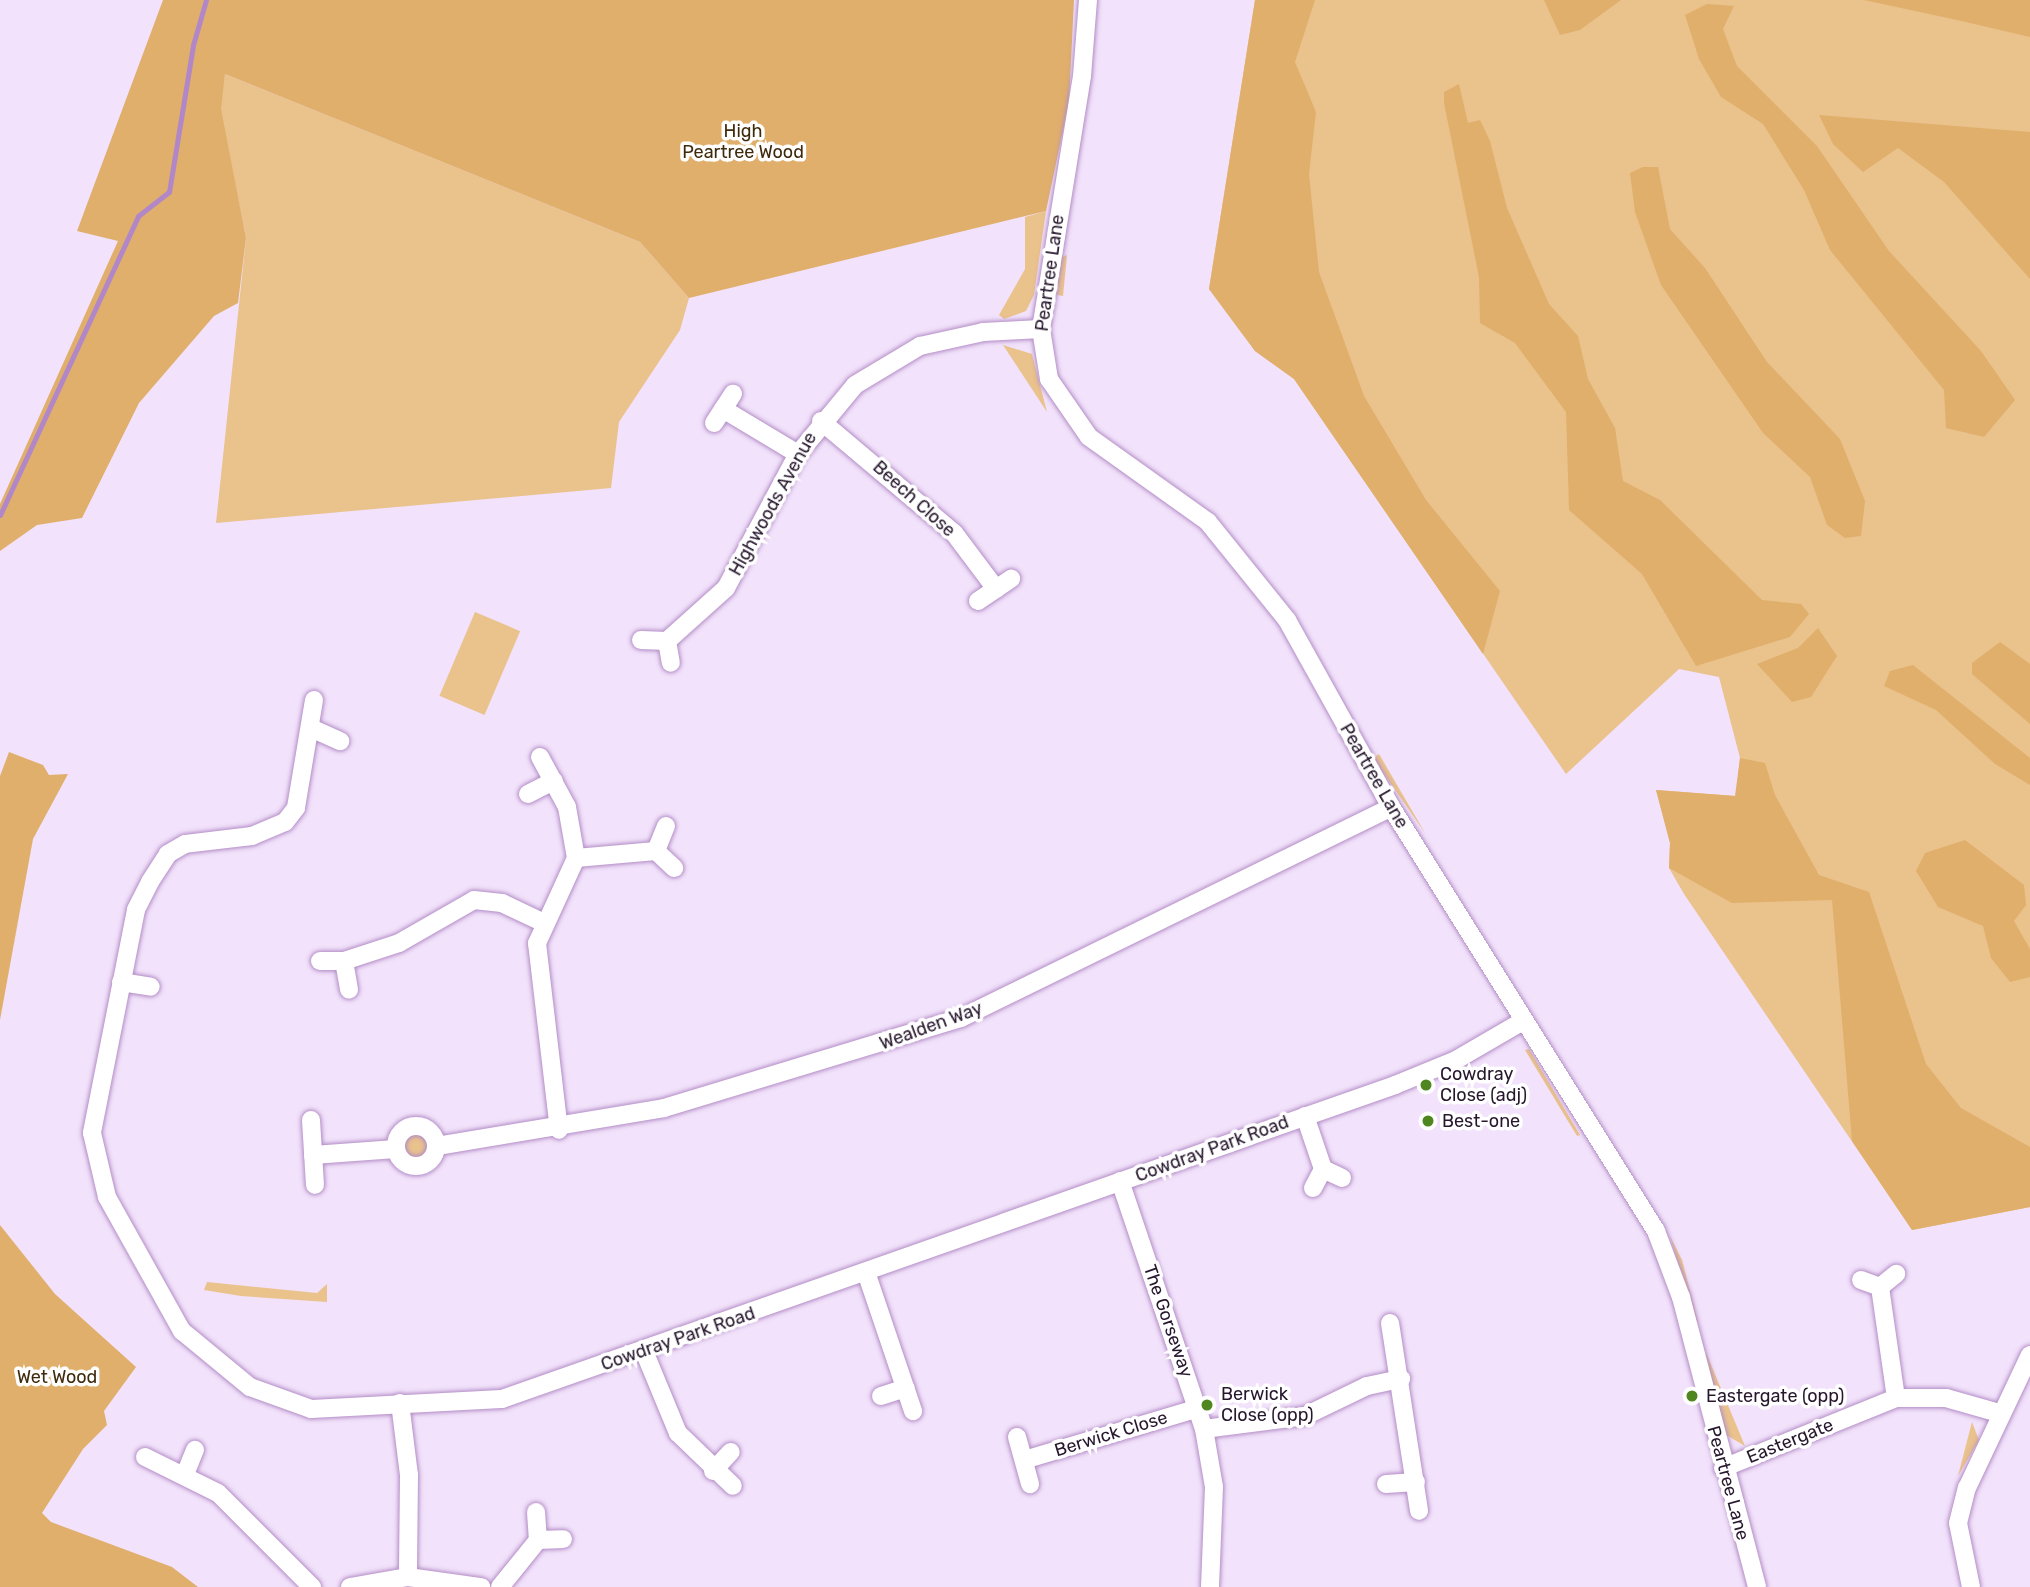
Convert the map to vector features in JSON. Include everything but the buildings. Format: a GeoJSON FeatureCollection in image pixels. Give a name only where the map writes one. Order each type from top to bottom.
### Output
{"type":"FeatureCollection","features":[{"type":"Feature","properties":{"kind":"street","name":"Peartree Lane"},"geometry":{"type":"LineString","coordinates":[[1088,0],[1082,76],[1041,329],[1049,379],[1076,424],[1175,496],[1233,547],[1287,620],[1391,807],[1656,1231],[1681,1297],[1723,1468],[1757,1587]]}},
{"type":"Feature","properties":{"kind":"street","name":"Highwoods Avenue"},"geometry":{"type":"LineString","coordinates":[[667,642],[726,588],[798,454],[821,421],[855,385],[920,346],[983,332],[1041,329]]}},
{"type":"Feature","properties":{"kind":"street"},"geometry":{"type":"LineString","coordinates":[[723,409],[798,454]]}},
{"type":"Feature","properties":{"kind":"street","name":"Beech Close"},"geometry":{"type":"LineString","coordinates":[[821,421],[954,533],[996,589]]}},
{"type":"Feature","properties":{"kind":"street"},"geometry":{"type":"LineString","coordinates":[[978,601],[1011,579]]}},
{"type":"Feature","properties":{"kind":"street"},"geometry":{"type":"LineString","coordinates":[[641,640],[667,642],[671,663]]}},
{"type":"Feature","properties":{"kind":"street","name":"Cowdray Park Road"},"geometry":{"type":"LineString","coordinates":[[314,700],[313,729],[302,750],[296,808],[285,822],[168,853],[136,910],[95,1103],[97,1168],[182,1331],[236,1378],[291,1402],[340,1412],[400,1403],[502,1399],[1305,1116],[1456,1060],[1523,1021]]}},
{"type":"Feature","properties":{"kind":"street"},"geometry":{"type":"LineString","coordinates":[[313,729],[340,741]]}},
{"type":"Feature","properties":{"kind":"street"},"geometry":{"type":"LineString","coordinates":[[540,757],[567,807],[576,858],[542,922],[537,968],[550,1023],[559,1130]]}},
{"type":"Feature","properties":{"kind":"street"},"geometry":{"type":"LineString","coordinates":[[528,794],[554,781]]}},
{"type":"Feature","properties":{"kind":"street","name":"Wealden Way"},"geometry":{"type":"LineString","coordinates":[[396,1149],[404,1161],[418,1166],[431,1159],[437,1146],[559,1130],[765,1081],[961,1018],[1391,807]]}},
{"type":"Feature","properties":{"kind":"street"},"geometry":{"type":"LineString","coordinates":[[656,851],[666,825]]}},
{"type":"Feature","properties":{"kind":"street"},"geometry":{"type":"LineString","coordinates":[[576,858],[656,851],[674,868]]}},
{"type":"Feature","properties":{"kind":"street"},"geometry":{"type":"LineString","coordinates":[[320,961],[344,961],[399,943],[474,900],[502,903],[542,922]]}},
{"type":"Feature","properties":{"kind":"street"},"geometry":{"type":"LineString","coordinates":[[344,961],[349,990]]}},
{"type":"Feature","properties":{"kind":"street"},"geometry":{"type":"LineString","coordinates":[[121,982],[151,987]]}},
{"type":"Feature","properties":{"kind":"street"},"geometry":{"type":"LineString","coordinates":[[1305,1116],[1323,1169],[1342,1178]]}},
{"type":"Feature","properties":{"kind":"street"},"geometry":{"type":"LineString","coordinates":[[312,1120],[315,1185]]}},
{"type":"Feature","properties":{"kind":"street"},"geometry":{"type":"LineString","coordinates":[[313,1155],[396,1149],[402,1131],[414,1126],[432,1133],[437,1146]]}},
{"type":"Feature","properties":{"kind":"street"},"geometry":{"type":"LineString","coordinates":[[1313,1188],[1323,1169]]}},
{"type":"Feature","properties":{"kind":"street","name":"The Gorseway"},"geometry":{"type":"LineString","coordinates":[[1120,1181],[1204,1429],[1214,1487],[1210,1587]]}},
{"type":"Feature","properties":{"kind":"street"},"geometry":{"type":"LineString","coordinates":[[866,1272],[914,1411]]}},
{"type":"Feature","properties":{"kind":"street"},"geometry":{"type":"LineString","coordinates":[[1880,1287],[1896,1274]]}},
{"type":"Feature","properties":{"kind":"street"},"geometry":{"type":"LineString","coordinates":[[1861,1280],[1880,1287]]}},
{"type":"Feature","properties":{"kind":"street"},"geometry":{"type":"LineString","coordinates":[[1880,1287],[1896,1398]]}},
{"type":"Feature","properties":{"kind":"street"},"geometry":{"type":"LineString","coordinates":[[1390,1323],[1401,1379],[1419,1511]]}},
{"type":"Feature","properties":{"kind":"street"},"geometry":{"type":"LineString","coordinates":[[644,1351],[678,1433],[713,1471],[733,1486]]}},
{"type":"Feature","properties":{"kind":"street"},"geometry":{"type":"LineString","coordinates":[[1970,1587],[1958,1523],[1999,1413],[2030,1355]]}},
{"type":"Feature","properties":{"kind":"street"},"geometry":{"type":"LineString","coordinates":[[1204,1429],[1305,1416],[1367,1386],[1401,1379]]}},
{"type":"Feature","properties":{"kind":"street"},"geometry":{"type":"LineString","coordinates":[[881,1396],[906,1388]]}},
{"type":"Feature","properties":{"kind":"street","name":"Eastergate"},"geometry":{"type":"LineString","coordinates":[[1723,1468],[1896,1398],[1946,1398],[1999,1413]]}},
{"type":"Feature","properties":{"kind":"street"},"geometry":{"type":"LineString","coordinates":[[400,1403],[410,1475],[408,1577]]}},
{"type":"Feature","properties":{"kind":"street","name":"Berwick Close"},"geometry":{"type":"LineString","coordinates":[[1024,1460],[1198,1408]]}},
{"type":"Feature","properties":{"kind":"street"},"geometry":{"type":"LineString","coordinates":[[1017,1437],[1030,1484]]}},
{"type":"Feature","properties":{"kind":"street"},"geometry":{"type":"LineString","coordinates":[[186,1472],[195,1450]]}},
{"type":"Feature","properties":{"kind":"street"},"geometry":{"type":"LineString","coordinates":[[713,1471],[731,1452]]}},
{"type":"Feature","properties":{"kind":"street"},"geometry":{"type":"LineString","coordinates":[[145,1457],[186,1472],[257,1526],[312,1587]]}},
{"type":"Feature","properties":{"kind":"street"},"geometry":{"type":"LineString","coordinates":[[1386,1484],[1416,1482]]}},
{"type":"Feature","properties":{"kind":"street"},"geometry":{"type":"LineString","coordinates":[[500,1587],[538,1540],[536,1512]]}},
{"type":"Feature","properties":{"kind":"street"},"geometry":{"type":"LineString","coordinates":[[538,1540],[563,1539]]}},
{"type":"Feature","properties":{"kind":"street"},"geometry":{"type":"LineString","coordinates":[[350,1587],[408,1577],[481,1587]]}},
{"type":"Feature","properties":{"kind":"shaded area"},"geometry":{"type":"Polygon","coordinates":[[[1255,0],[2030,0],[2030,1207],[1912,1230],[1684,894],[1669,868],[1670,843],[1656,790],[1736,796],[1740,758],[1719,677],[1679,669],[1566,774],[1294,379],[1255,351],[1209,289],[1255,0]]]}},
{"type":"Feature","properties":{"kind":"shaded area"},"geometry":{"type":"Polygon","coordinates":[[[225,74],[640,242],[689,298],[680,330],[619,422],[611,488],[216,523],[246,238],[220,109],[225,74]]]}},
{"type":"Feature","properties":{"kind":"shaded area"},"geometry":{"type":"Polygon","coordinates":[[[1046,211],[1034,295],[1026,311],[1004,319],[999,315],[1025,269],[1025,217],[1046,211]]]}},
{"type":"Feature","properties":{"kind":"shaded area"},"geometry":{"type":"Polygon","coordinates":[[[1067,255],[1063,296],[1057,295],[1057,259],[1067,255]]]}},
{"type":"Feature","properties":{"kind":"shaded area"},"geometry":{"type":"Polygon","coordinates":[[[1003,345],[1032,354],[1047,412],[1003,345]]]}},
{"type":"Feature","properties":{"kind":"shaded area"},"geometry":{"type":"Polygon","coordinates":[[[475,612],[520,631],[485,715],[439,696],[475,612]]]}},
{"type":"Feature","properties":{"kind":"shaded area"},"geometry":{"type":"Polygon","coordinates":[[[1379,754],[1425,833],[1373,758],[1379,754]]]}},
{"type":"Feature","properties":{"kind":"shaded area"},"geometry":{"type":"Polygon","coordinates":[[[1529,1049],[1580,1135],[1577,1136],[1525,1050],[1529,1049]]]}},
{"type":"Feature","properties":{"kind":"shaded area"},"geometry":{"type":"Polygon","coordinates":[[[417,1132],[427,1136],[431,1146],[427,1156],[417,1160],[407,1156],[403,1146],[407,1136],[417,1132]]]}},
{"type":"Feature","properties":{"kind":"shaded area"},"geometry":{"type":"Polygon","coordinates":[[[1670,1236],[1682,1260],[1698,1322],[1695,1323],[1670,1236]]]}},
{"type":"Feature","properties":{"kind":"shaded area"},"geometry":{"type":"Polygon","coordinates":[[[207,1282],[317,1293],[327,1284],[327,1302],[241,1296],[204,1290],[207,1282]]]}},
{"type":"Feature","properties":{"kind":"shaded area"},"geometry":{"type":"Polygon","coordinates":[[[1704,1354],[1707,1355],[1745,1446],[1723,1433],[1704,1354]]]}},
{"type":"Feature","properties":{"kind":"shaded area"},"geometry":{"type":"Polygon","coordinates":[[[1972,1422],[1979,1440],[1958,1476],[1972,1422]]]}},
{"type":"Feature","properties":{"kind":"green space","name":"High Peartree Wood"},"geometry":{"type":"Polygon","coordinates":[[[163,0],[1074,0],[1069,102],[1046,211],[689,298],[640,242],[225,74],[221,109],[246,238],[238,303],[214,316],[139,403],[82,518],[37,525],[0,551],[0,504],[118,241],[77,231],[163,0]]]}},
{"type":"Feature","properties":{"kind":"green space"},"geometry":{"type":"Polygon","coordinates":[[[1255,0],[1315,0],[1295,62],[1316,112],[1309,174],[1319,272],[1364,396],[1426,500],[1500,591],[1483,654],[1294,379],[1255,351],[1209,289],[1255,0]]]}},
{"type":"Feature","properties":{"kind":"green space"},"geometry":{"type":"Polygon","coordinates":[[[1544,0],[1621,0],[1580,30],[1560,35],[1544,0]]]}},
{"type":"Feature","properties":{"kind":"green space"},"geometry":{"type":"Polygon","coordinates":[[[1864,0],[2030,0],[2030,37],[1957,20],[1864,0]]]}},
{"type":"Feature","properties":{"kind":"green space"},"geometry":{"type":"Polygon","coordinates":[[[1707,4],[1734,6],[1723,29],[1737,66],[1817,146],[1889,251],[1981,351],[2015,400],[1984,437],[1946,428],[1944,390],[1830,250],[1804,190],[1763,124],[1721,97],[1699,59],[1685,15],[1707,4]]]}},
{"type":"Feature","properties":{"kind":"green space"},"geometry":{"type":"Polygon","coordinates":[[[1459,84],[1468,123],[1480,120],[1490,141],[1507,208],[1549,304],[1578,336],[1588,379],[1615,428],[1623,481],[1660,500],[1762,600],[1801,604],[1809,614],[1790,637],[1696,666],[1642,574],[1569,510],[1566,412],[1515,343],[1480,323],[1479,277],[1444,103],[1444,92],[1459,84]]]}},
{"type":"Feature","properties":{"kind":"green space"},"geometry":{"type":"Polygon","coordinates":[[[1819,115],[2030,132],[2030,279],[1944,182],[1898,148],[1863,172],[1833,144],[1819,115]]]}},
{"type":"Feature","properties":{"kind":"green space"},"geometry":{"type":"Polygon","coordinates":[[[1643,167],[1658,167],[1670,229],[1705,268],[1767,362],[1840,439],[1865,501],[1861,536],[1845,538],[1827,525],[1810,477],[1763,433],[1661,285],[1635,212],[1630,173],[1643,167]]]}},
{"type":"Feature","properties":{"kind":"green space"},"geometry":{"type":"Polygon","coordinates":[[[1818,628],[1837,656],[1811,697],[1792,702],[1757,664],[1798,648],[1818,628]]]}},
{"type":"Feature","properties":{"kind":"green space"},"geometry":{"type":"Polygon","coordinates":[[[2000,642],[2030,664],[2030,724],[1972,674],[1972,663],[2000,642]]]}},
{"type":"Feature","properties":{"kind":"green space"},"geometry":{"type":"Polygon","coordinates":[[[1913,665],[2030,758],[2030,785],[1995,764],[1936,710],[1884,686],[1890,671],[1913,665]]]}},
{"type":"Feature","properties":{"kind":"green space"},"geometry":{"type":"Polygon","coordinates":[[[9,752],[43,765],[49,775],[68,774],[33,839],[0,1020],[0,776],[9,752]]]}},
{"type":"Feature","properties":{"kind":"green space"},"geometry":{"type":"Polygon","coordinates":[[[1740,758],[1765,763],[1775,795],[1819,875],[1869,892],[1926,1064],[1961,1108],[2030,1147],[2030,1207],[1912,1230],[1852,1141],[1832,900],[1732,903],[1669,868],[1670,843],[1656,790],[1735,796],[1740,758]]]}},
{"type":"Feature","properties":{"kind":"green space"},"geometry":{"type":"Polygon","coordinates":[[[1965,840],[2024,885],[2026,905],[2014,921],[2030,949],[2030,977],[2010,982],[1991,958],[1983,926],[1938,907],[1916,871],[1925,853],[1965,840]]]}},
{"type":"Feature","properties":{"kind":"green space","name":"Wet Wood"},"geometry":{"type":"Polygon","coordinates":[[[0,1225],[55,1294],[136,1367],[104,1411],[107,1425],[83,1449],[42,1513],[51,1522],[172,1567],[198,1587],[0,1587],[0,1225]]]}},
{"type":"Feature","properties":{"kind":"waterway"},"geometry":{"type":"LineString","coordinates":[[0,515],[138,216],[169,192],[193,45],[206,0]]}},
{"type":"Feature","properties":{"kind":"place","name":"Cowdray Close (adj)"},"geometry":{"type":"Point","coordinates":[1426,1085]}},
{"type":"Feature","properties":{"kind":"place","name":"Best-one"},"geometry":{"type":"Point","coordinates":[1428,1121]}},
{"type":"Feature","properties":{"kind":"place","name":"Eastergate (opp)"},"geometry":{"type":"Point","coordinates":[1692,1396]}},
{"type":"Feature","properties":{"kind":"place","name":"Berwick Close (opp)"},"geometry":{"type":"Point","coordinates":[1207,1405]}}]}
